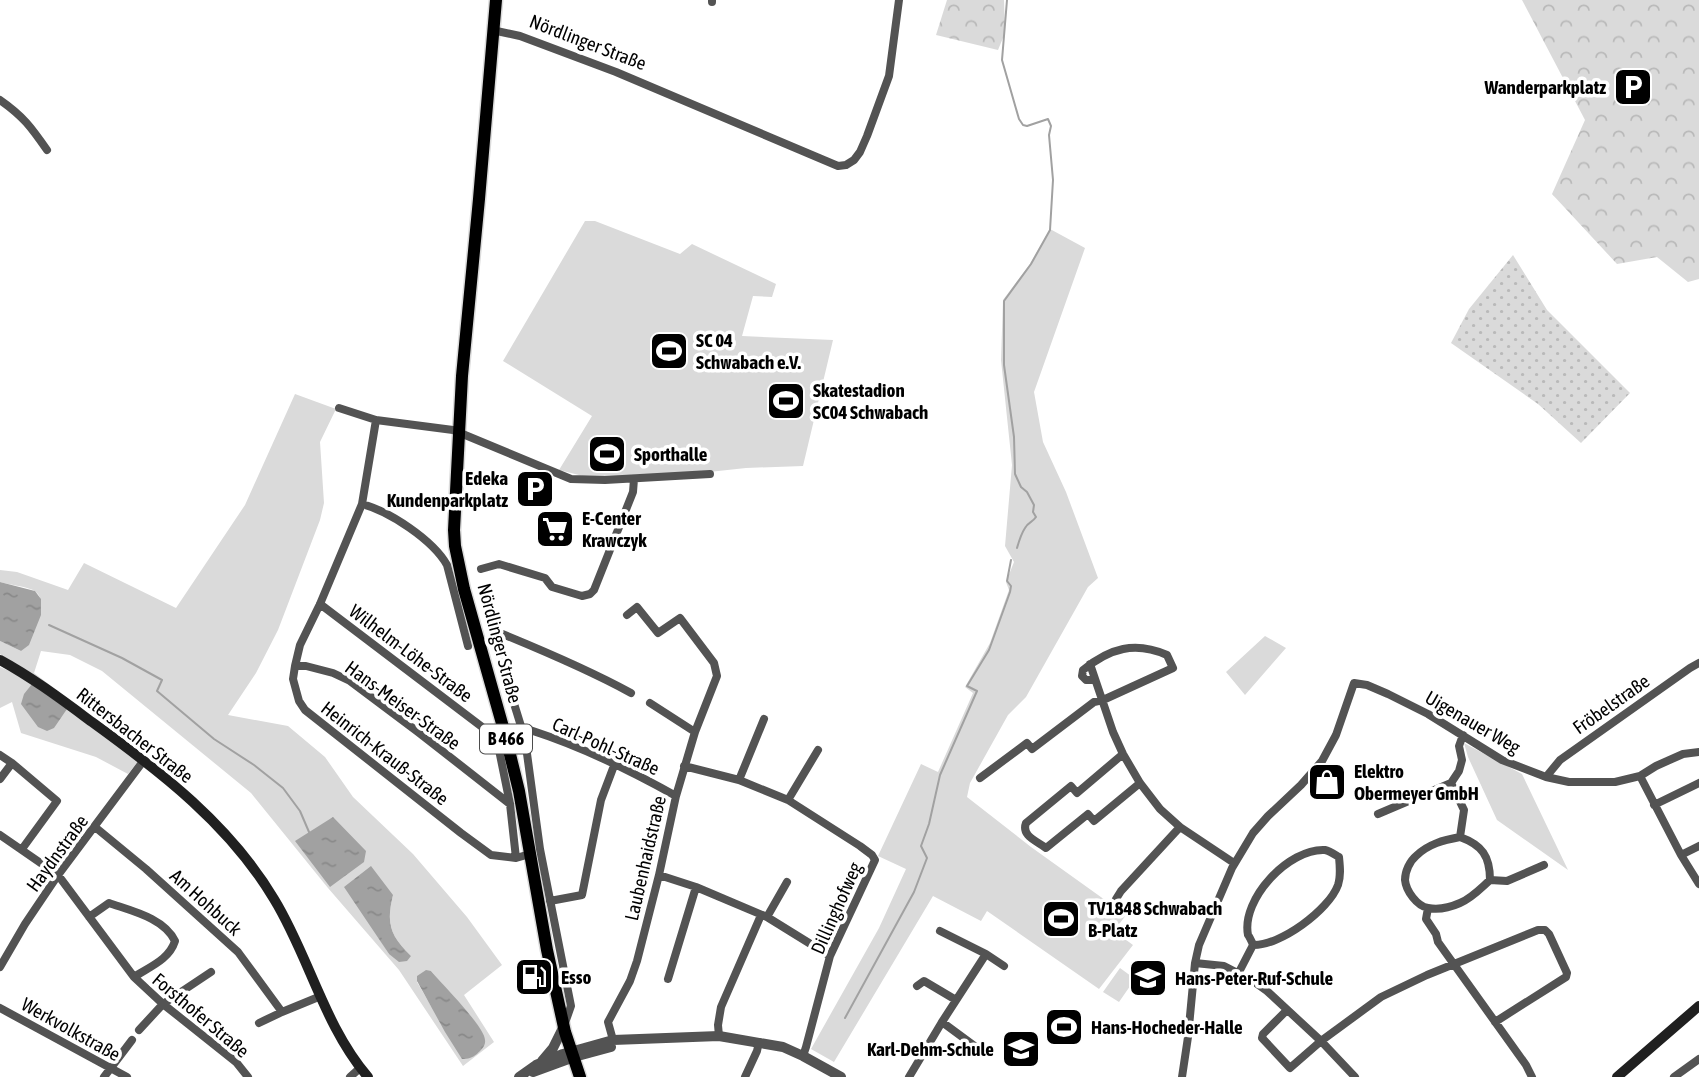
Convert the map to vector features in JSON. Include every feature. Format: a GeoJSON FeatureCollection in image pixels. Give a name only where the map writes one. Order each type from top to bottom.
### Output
{"type":"FeatureCollection","features":[{"type":"Feature","properties":{"kind":"main road","name":"B 466"},"geometry":{"type":"LineString","coordinates":[[492,30],[496,0]]}},
{"type":"Feature","properties":{"kind":"main road","name":"Nördlinger Straße"},"geometry":{"type":"LineString","coordinates":[[492,30],[458,432],[455,546],[464,589],[516,779],[547,950],[564,1026],[580,1077]]}},
{"type":"Feature","properties":{"kind":"main road","name":"Rittersbacher Straße"},"geometry":{"type":"LineString","coordinates":[[0,660],[27,675],[144,760],[190,799],[234,843],[274,898],[292,931],[337,1033],[364,1072]]}},
{"type":"Feature","properties":{"kind":"main road"},"geometry":{"type":"LineString","coordinates":[[1623,1075],[1699,1006]]}},
{"type":"Feature","properties":{"kind":"street","name":"Nördlinger Straße"},"geometry":{"type":"LineString","coordinates":[[492,30],[520,36],[616,72],[838,166],[854,160],[860,152],[889,76],[900,0]]}},
{"type":"Feature","properties":{"kind":"street"},"geometry":{"type":"LineString","coordinates":[[0,100],[31,126],[47,150]]}},
{"type":"Feature","properties":{"kind":"street"},"geometry":{"type":"LineString","coordinates":[[339,408],[376,420],[453,430],[571,479],[634,479],[710,474]]}},
{"type":"Feature","properties":{"kind":"street","name":"Heinrich-Krauß-Straße"},"geometry":{"type":"LineString","coordinates":[[376,420],[362,504],[300,645],[293,679],[299,702],[305,710],[491,855],[516,858]]}},
{"type":"Feature","properties":{"kind":"street"},"geometry":{"type":"LineString","coordinates":[[481,569],[499,564],[545,578],[552,587],[582,596],[590,594],[614,543],[633,492],[634,479]]}},
{"type":"Feature","properties":{"kind":"street"},"geometry":{"type":"LineString","coordinates":[[362,504],[393,517],[442,556],[447,565],[468,646]]}},
{"type":"Feature","properties":{"kind":"street","name":"Wilhelm-Löhe-Straße"},"geometry":{"type":"LineString","coordinates":[[320,604],[494,736],[510,804]]}},
{"type":"Feature","properties":{"kind":"street","name":"Laubenhaidstraße"},"geometry":{"type":"LineString","coordinates":[[613,1040],[608,1022],[630,981],[637,961],[684,766],[717,676],[714,663],[680,618],[658,633],[637,607],[626,615]]}},
{"type":"Feature","properties":{"kind":"street","name":"Nördlinger Straße"},"geometry":{"type":"LineString","coordinates":[[564,1026],[571,1006],[540,849],[525,739],[493,636],[500,633],[537,648],[631,693]]}},
{"type":"Feature","properties":{"kind":"street"},"geometry":{"type":"LineString","coordinates":[[980,778],[1027,743],[1032,749],[1094,702],[1103,700],[1173,668],[1167,655],[1152,649],[1129,648],[1107,654],[1090,664],[1083,670],[1082,676],[1086,680],[1095,680],[1103,700],[1113,732],[1123,754],[1160,809],[1180,827],[1234,863],[1199,945],[1181,1077]]}},
{"type":"Feature","properties":{"kind":"street","name":"Fröbelstraße"},"geometry":{"type":"LineString","coordinates":[[1546,777],[1560,760],[1699,663]]}},
{"type":"Feature","properties":{"kind":"street","name":"Hans-Meiser-Straße"},"geometry":{"type":"LineString","coordinates":[[295,666],[333,673],[350,681],[510,804]]}},
{"type":"Feature","properties":{"kind":"street","name":"Uigenauer Weg"},"geometry":{"type":"LineString","coordinates":[[1234,863],[1253,833],[1322,761],[1336,735],[1354,683],[1367,685],[1429,714],[1503,760],[1546,777],[1569,782],[1615,782],[1640,776],[1683,754],[1699,752]]}},
{"type":"Feature","properties":{"kind":"street"},"geometry":{"type":"LineString","coordinates":[[650,703],[695,732]]}},
{"type":"Feature","properties":{"kind":"street"},"geometry":{"type":"LineString","coordinates":[[739,780],[764,719]]}},
{"type":"Feature","properties":{"kind":"street","name":"Carl-Pohl-Straße"},"geometry":{"type":"LineString","coordinates":[[522,730],[562,740],[615,763],[676,796]]}},
{"type":"Feature","properties":{"kind":"street"},"geometry":{"type":"LineString","coordinates":[[1378,814],[1451,783],[1462,760],[1459,746],[1463,735]]}},
{"type":"Feature","properties":{"kind":"street"},"geometry":{"type":"LineString","coordinates":[[684,766],[739,780],[789,800],[818,750]]}},
{"type":"Feature","properties":{"kind":"street"},"geometry":{"type":"LineString","coordinates":[[1123,754],[1077,793],[1071,786],[1026,823],[1023,829],[1025,833],[1046,848],[1088,814],[1094,821],[1140,783]]}},
{"type":"Feature","properties":{"kind":"street"},"geometry":{"type":"LineString","coordinates":[[0,755],[57,801],[22,849]]}},
{"type":"Feature","properties":{"kind":"street","name":"Haydnstraße"},"geometry":{"type":"LineString","coordinates":[[0,967],[58,875],[144,760]]}},
{"type":"Feature","properties":{"kind":"street"},"geometry":{"type":"LineString","coordinates":[[0,779],[12,763]]}},
{"type":"Feature","properties":{"kind":"street"},"geometry":{"type":"LineString","coordinates":[[550,901],[582,895],[601,800],[615,763]]}},
{"type":"Feature","properties":{"kind":"street"},"geometry":{"type":"LineString","coordinates":[[1640,776],[1699,884]]}},
{"type":"Feature","properties":{"kind":"street"},"geometry":{"type":"LineString","coordinates":[[1451,783],[1464,810],[1460,837]]}},
{"type":"Feature","properties":{"kind":"street"},"geometry":{"type":"LineString","coordinates":[[1654,805],[1699,783]]}},
{"type":"Feature","properties":{"kind":"street","name":"Dillinghofweg"},"geometry":{"type":"LineString","coordinates":[[789,800],[860,846],[875,860],[830,956],[803,1056]]}},
{"type":"Feature","properties":{"kind":"street"},"geometry":{"type":"LineString","coordinates":[[510,804],[516,858],[530,854]]}},
{"type":"Feature","properties":{"kind":"street","name":"Am Hohbuck"},"geometry":{"type":"LineString","coordinates":[[95,827],[238,951],[282,1012]]}},
{"type":"Feature","properties":{"kind":"street"},"geometry":{"type":"LineString","coordinates":[[1116,900],[1121,891],[1180,827]]}},
{"type":"Feature","properties":{"kind":"street","name":"Forsthofer Straße"},"geometry":{"type":"LineString","coordinates":[[0,835],[58,875],[134,978],[236,1062],[248,1077]]}},
{"type":"Feature","properties":{"kind":"street"},"geometry":{"type":"LineString","coordinates":[[1490,880],[1490,867],[1484,853],[1474,841],[1460,837],[1442,840],[1427,847],[1414,857],[1405,879],[1413,898],[1420,905],[1443,908],[1469,898],[1490,880],[1507,881],[1544,864]]}},
{"type":"Feature","properties":{"kind":"street"},"geometry":{"type":"LineString","coordinates":[[1681,855],[1699,846]]}},
{"type":"Feature","properties":{"kind":"street"},"geometry":{"type":"LineString","coordinates":[[1328,850],[1339,858],[1338,884],[1322,908],[1273,942],[1254,945],[1248,936],[1253,902],[1275,872],[1293,860],[1315,851],[1328,850]]}},
{"type":"Feature","properties":{"kind":"street"},"geometry":{"type":"LineString","coordinates":[[659,875],[696,887],[764,916],[830,956]]}},
{"type":"Feature","properties":{"kind":"street"},"geometry":{"type":"LineString","coordinates":[[719,1036],[721,1007],[764,916],[787,882]]}},
{"type":"Feature","properties":{"kind":"street"},"geometry":{"type":"LineString","coordinates":[[668,979],[696,887]]}},
{"type":"Feature","properties":{"kind":"street","name":"Forsthofer Straße"},"geometry":{"type":"LineString","coordinates":[[89,917],[109,903],[140,913],[173,936],[175,941],[166,957],[134,978]]}},
{"type":"Feature","properties":{"kind":"street"},"geometry":{"type":"LineString","coordinates":[[1428,908],[1426,919],[1438,942],[1532,1077]]}},
{"type":"Feature","properties":{"kind":"street"},"geometry":{"type":"LineString","coordinates":[[1287,1010],[1262,1038],[1290,1068],[1321,1041],[1381,997],[1453,964],[1538,930],[1545,930],[1567,973],[1566,977],[1495,1022]]}},
{"type":"Feature","properties":{"kind":"street"},"geometry":{"type":"LineString","coordinates":[[940,931],[1004,966]]}},
{"type":"Feature","properties":{"kind":"street"},"geometry":{"type":"LineString","coordinates":[[1239,972],[1254,945]]}},
{"type":"Feature","properties":{"kind":"street"},"geometry":{"type":"LineString","coordinates":[[909,1077],[986,954]]}},
{"type":"Feature","properties":{"kind":"street"},"geometry":{"type":"LineString","coordinates":[[1195,963],[1224,966],[1239,972],[1266,991],[1356,1077]]}},
{"type":"Feature","properties":{"kind":"street"},"geometry":{"type":"LineString","coordinates":[[139,1030],[163,1004],[211,972]]}},
{"type":"Feature","properties":{"kind":"street"},"geometry":{"type":"LineString","coordinates":[[917,986],[924,981],[956,1000]]}},
{"type":"Feature","properties":{"kind":"street"},"geometry":{"type":"LineString","coordinates":[[260,1023],[321,996]]}},
{"type":"Feature","properties":{"kind":"street","name":"Werkvolkstraße"},"geometry":{"type":"LineString","coordinates":[[0,1008],[127,1077]]}},
{"type":"Feature","properties":{"kind":"street"},"geometry":{"type":"LineString","coordinates":[[942,1022],[984,1053]]}},
{"type":"Feature","properties":{"kind":"street"},"geometry":{"type":"LineString","coordinates":[[520,1077],[544,1059],[564,1026]]}},
{"type":"Feature","properties":{"kind":"street"},"geometry":{"type":"LineString","coordinates":[[536,1065],[613,1040],[719,1036],[783,1047],[841,1077]]}},
{"type":"Feature","properties":{"kind":"street"},"geometry":{"type":"LineString","coordinates":[[520,1077],[572,1054],[631,1039]]}},
{"type":"Feature","properties":{"kind":"street"},"geometry":{"type":"LineString","coordinates":[[104,1077],[132,1040]]}},
{"type":"Feature","properties":{"kind":"street"},"geometry":{"type":"LineString","coordinates":[[745,1077],[759,1042]]}},
{"type":"Feature","properties":{"kind":"street"},"geometry":{"type":"LineString","coordinates":[[1674,1077],[1699,1059]]}},
{"type":"Feature","properties":{"kind":"street"},"geometry":{"type":"LineString","coordinates":[[351,1077],[364,1072]]}},
{"type":"Feature","properties":{"kind":"green space"},"geometry":{"type":"Polygon","coordinates":[[[947,0],[1004,0],[1005,33],[998,50],[936,35],[947,0]]]}},
{"type":"Feature","properties":{"kind":"green space"},"geometry":{"type":"Polygon","coordinates":[[[1522,0],[1699,0],[1699,279],[1688,282],[1657,257],[1617,264],[1552,194],[1585,120],[1522,0]]]}},
{"type":"Feature","properties":{"kind":"green space","name":"SC 04 Schwabach e.V."},"geometry":{"type":"Polygon","coordinates":[[[585,221],[595,221],[680,254],[692,244],[776,284],[772,297],[753,296],[742,336],[833,340],[803,466],[595,479],[559,470],[592,416],[503,361],[585,221]]]}},
{"type":"Feature","properties":{"kind":"green space"},"geometry":{"type":"Polygon","coordinates":[[[1050,229],[1085,248],[1034,392],[1043,442],[1066,492],[1098,578],[1088,587],[1026,697],[1008,715],[970,783],[967,797],[1126,915],[1114,931],[1133,945],[1099,989],[987,911],[981,921],[933,896],[834,1062],[811,1049],[879,928],[906,869],[878,856],[921,764],[938,772],[973,693],[965,687],[990,643],[1009,590],[1006,582],[1014,562],[1005,546],[1012,465],[1001,360],[1003,300],[1030,264],[1050,229]]]}},
{"type":"Feature","properties":{"kind":"green space"},"geometry":{"type":"Polygon","coordinates":[[[1513,255],[1547,310],[1630,393],[1581,443],[1538,404],[1451,343],[1469,309],[1513,255]]]}},
{"type":"Feature","properties":{"kind":"green space"},"geometry":{"type":"Polygon","coordinates":[[[295,394],[336,409],[320,442],[324,503],[320,520],[278,630],[256,673],[228,715],[288,726],[325,757],[353,797],[413,854],[467,917],[502,965],[464,995],[494,1042],[463,1066],[399,970],[251,793],[102,671],[70,655],[41,651],[34,673],[143,755],[128,774],[96,757],[21,733],[12,702],[0,708],[0,667],[21,676],[0,654],[0,641],[21,651],[38,619],[41,602],[39,595],[33,590],[0,582],[0,570],[17,572],[68,590],[84,563],[176,608],[245,505],[295,394]],[[393,895],[370,924],[389,954],[411,956],[398,942],[392,929],[390,914],[393,895]],[[431,971],[417,982],[431,1006],[477,1024],[431,971]]]}},
{"type":"Feature","properties":{"kind":"green space"},"geometry":{"type":"Polygon","coordinates":[[[1265,636],[1286,648],[1245,695],[1226,672],[1265,636]]]}},
{"type":"Feature","properties":{"kind":"green space"},"geometry":{"type":"Polygon","coordinates":[[[1464,743],[1522,774],[1568,870],[1497,820],[1464,743]]]}},
{"type":"Feature","properties":{"kind":"green space"},"geometry":{"type":"Polygon","coordinates":[[[1120,968],[1135,979],[1119,1002],[1103,992],[1120,968]]]}},
{"type":"Feature","properties":{"kind":"water"},"geometry":{"type":"Polygon","coordinates":[[[0,582],[35,591],[41,599],[41,615],[29,645],[21,651],[0,641],[0,582]]]}},
{"type":"Feature","properties":{"kind":"water"},"geometry":{"type":"Polygon","coordinates":[[[32,684],[67,709],[54,728],[47,731],[38,727],[21,704],[24,694],[32,684]]]}},
{"type":"Feature","properties":{"kind":"water"},"geometry":{"type":"Polygon","coordinates":[[[333,817],[366,851],[364,862],[330,887],[295,841],[333,817]]]}},
{"type":"Feature","properties":{"kind":"water"},"geometry":{"type":"Polygon","coordinates":[[[371,866],[393,895],[390,922],[398,942],[411,956],[407,961],[399,962],[389,954],[344,887],[371,866]]]}},
{"type":"Feature","properties":{"kind":"water"},"geometry":{"type":"Polygon","coordinates":[[[426,970],[431,971],[453,995],[483,1034],[484,1046],[473,1056],[462,1059],[417,981],[417,976],[426,970]]]}},
{"type":"Feature","properties":{"kind":"waterway"},"geometry":{"type":"LineString","coordinates":[[1007,0],[1002,60],[1023,125],[1048,119],[1051,126],[1049,135],[1053,180],[1050,230],[1031,264],[1004,301],[1004,365],[1014,437],[1015,474],[1034,505],[1033,512],[1036,517],[1026,526],[1017,548]]}},
{"type":"Feature","properties":{"kind":"waterway"},"geometry":{"type":"LineString","coordinates":[[845,1018],[914,892],[927,858],[921,846],[940,775],[977,691],[967,686],[989,650],[1010,592],[1011,586],[1007,581],[1011,560]]}},
{"type":"Feature","properties":{"kind":"waterway"},"geometry":{"type":"LineString","coordinates":[[49,625],[122,658],[162,680],[157,691],[214,739],[283,788],[300,811],[309,832]]}},
{"type":"Feature","properties":{"kind":"place","name":"Wanderparkplatz"},"geometry":{"type":"Point","coordinates":[1633,87]}},
{"type":"Feature","properties":{"kind":"place","name":"SC 04 Schwabach e.V."},"geometry":{"type":"Point","coordinates":[669,351]}},
{"type":"Feature","properties":{"kind":"place","name":"Skatestadion SC04 Schwabach"},"geometry":{"type":"Point","coordinates":[786,401]}},
{"type":"Feature","properties":{"kind":"place","name":"Sporthalle"},"geometry":{"type":"Point","coordinates":[607,454]}},
{"type":"Feature","properties":{"kind":"place","name":"Edeka Kundenparkplatz"},"geometry":{"type":"Point","coordinates":[535,489]}},
{"type":"Feature","properties":{"kind":"place","name":"E-Center Krawczyk"},"geometry":{"type":"Point","coordinates":[555,529]}},
{"type":"Feature","properties":{"kind":"place","name":"Elektro Obermeyer GmbH"},"geometry":{"type":"Point","coordinates":[1327,782]}},
{"type":"Feature","properties":{"kind":"place","name":"TV1848 Schwabach B-Platz"},"geometry":{"type":"Point","coordinates":[1061,919]}},
{"type":"Feature","properties":{"kind":"place","name":"Esso"},"geometry":{"type":"Point","coordinates":[534,977]}},
{"type":"Feature","properties":{"kind":"place","name":"Hans-Peter-Ruf-Schule"},"geometry":{"type":"Point","coordinates":[1148,978]}},
{"type":"Feature","properties":{"kind":"place","name":"Hans-Hocheder-Halle"},"geometry":{"type":"Point","coordinates":[1064,1027]}},
{"type":"Feature","properties":{"kind":"place","name":"Karl-Dehm-Schule"},"geometry":{"type":"Point","coordinates":[1021,1049]}}]}
